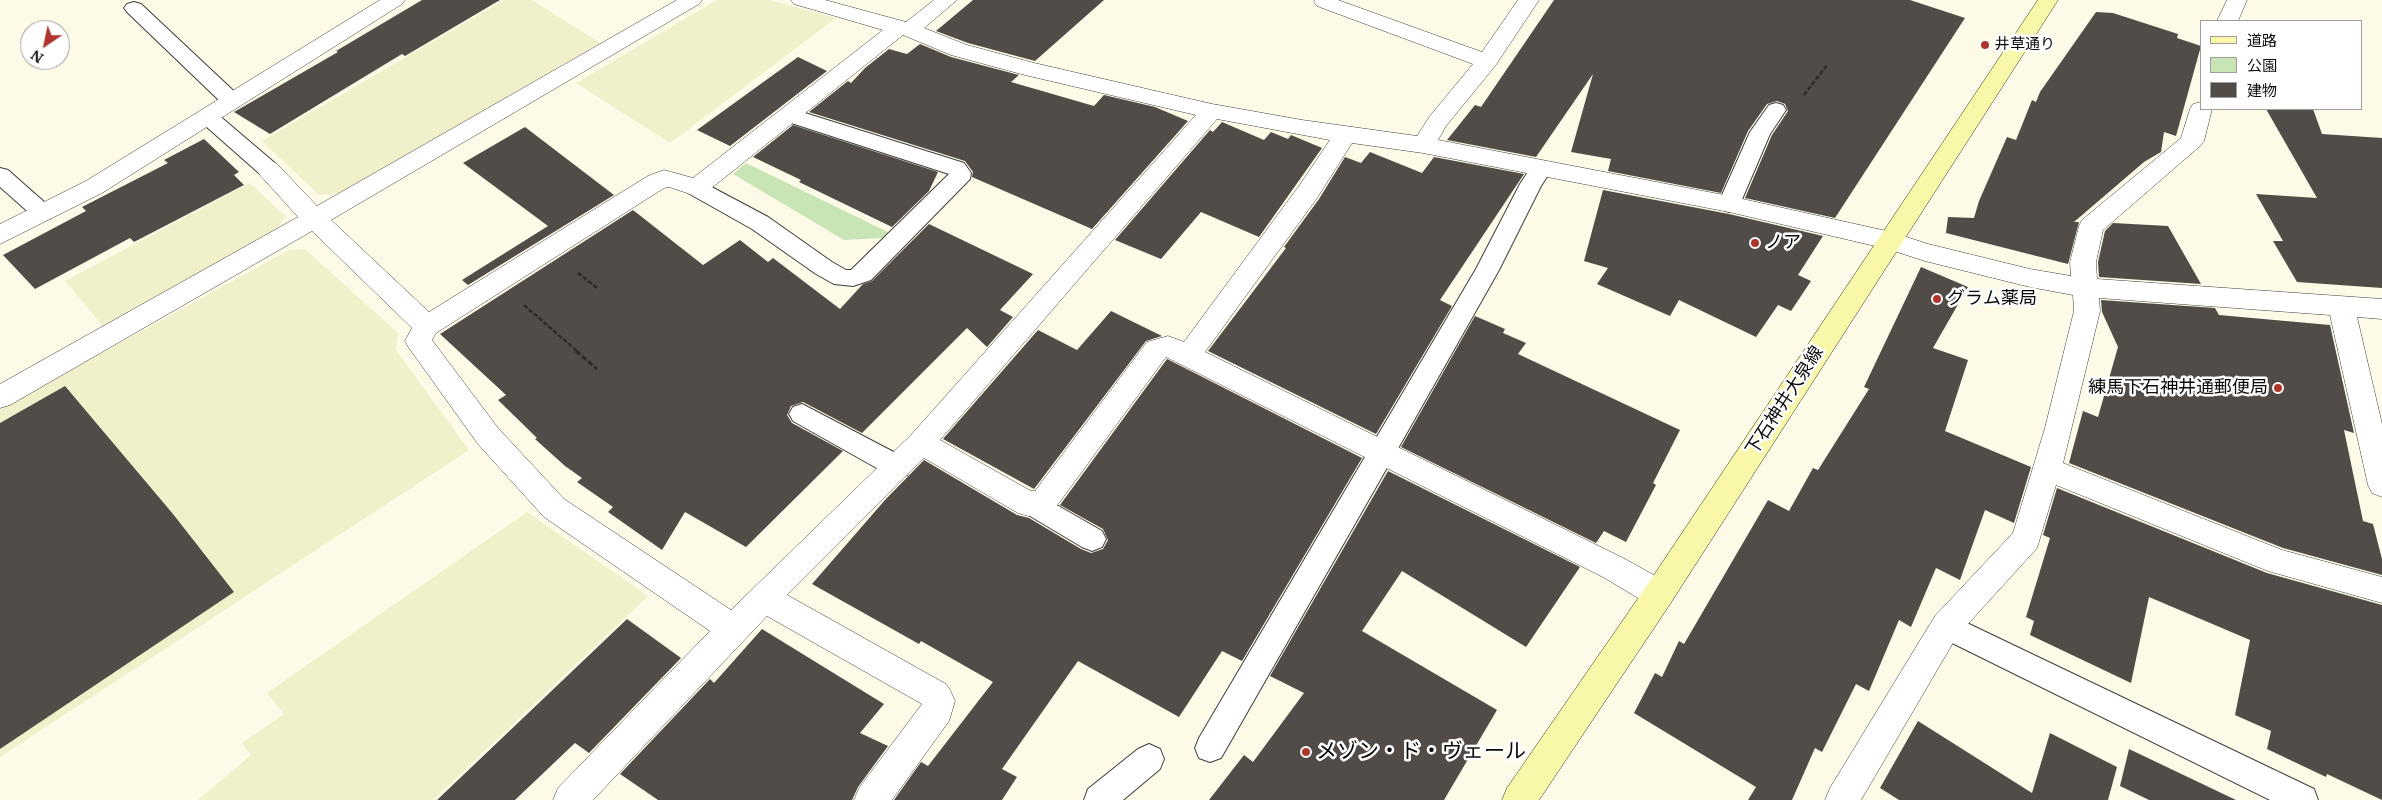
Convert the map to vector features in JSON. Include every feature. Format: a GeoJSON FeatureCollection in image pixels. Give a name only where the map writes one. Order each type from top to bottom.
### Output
{"type":"FeatureCollection","features":[{"type":"Feature","properties":{"kind":"main road","name":"下石神井大泉線"},"geometry":{"type":"LineString","coordinates":[[1519,800],[1659,594],[2048,0]]}},
{"type":"Feature","properties":{"kind":"street"},"geometry":{"type":"LineString","coordinates":[[0,235],[94,187],[395,0]]}},
{"type":"Feature","properties":{"kind":"street"},"geometry":{"type":"LineString","coordinates":[[0,397],[314,219],[692,0]]}},
{"type":"Feature","properties":{"kind":"street"},"geometry":{"type":"LineString","coordinates":[[801,0],[904,28],[968,53],[1033,70],[1212,111],[1302,128],[1346,133],[1423,146],[1729,204],[1891,241],[1934,255],[2030,278],[2084,288],[2382,309]]}},
{"type":"Feature","properties":{"kind":"street"},"geometry":{"type":"LineString","coordinates":[[733,629],[554,508],[488,436],[418,342],[427,326],[656,182],[664,178],[672,179],[696,188],[789,114],[904,28],[947,0]]}},
{"type":"Feature","properties":{"kind":"street"},"geometry":{"type":"LineString","coordinates":[[1326,0],[1324,2],[1487,61]]}},
{"type":"Feature","properties":{"kind":"street"},"geometry":{"type":"LineString","coordinates":[[1423,146],[1438,121],[1487,61],[1529,0]]}},
{"type":"Feature","properties":{"kind":"street"},"geometry":{"type":"LineString","coordinates":[[2228,20],[2237,0]]}},
{"type":"Feature","properties":{"kind":"street"},"geometry":{"type":"LineString","coordinates":[[1842,800],[1946,626],[2026,539],[2047,469],[2087,310],[2084,288],[2084,262],[2091,226],[2192,140],[2202,110]]}},
{"type":"Feature","properties":{"kind":"street"},"geometry":{"type":"LineString","coordinates":[[570,800],[733,629],[921,443],[1212,111]]}},
{"type":"Feature","properties":{"kind":"street"},"geometry":{"type":"LineString","coordinates":[[1188,356],[1308,192],[1346,133]]}},
{"type":"Feature","properties":{"kind":"street"},"geometry":{"type":"LineString","coordinates":[[268,169],[314,219],[427,326]]}},
{"type":"Feature","properties":{"kind":"street"},"geometry":{"type":"LineString","coordinates":[[2341,305],[2382,484]]}},
{"type":"Feature","properties":{"kind":"street"},"geometry":{"type":"LineString","coordinates":[[921,443],[1028,504],[1043,502],[1156,350],[1168,346],[1614,568],[1659,594]]}},
{"type":"Feature","properties":{"kind":"street"},"geometry":{"type":"LineString","coordinates":[[2047,469],[2279,562],[2382,590]]}},
{"type":"Feature","properties":{"kind":"street"},"geometry":{"type":"LineString","coordinates":[[764,598],[935,695],[940,701],[938,710],[871,800]]}},
{"type":"Feature","properties":{"kind":"lane"},"geometry":{"type":"LineString","coordinates":[[134,8],[232,101]]}},
{"type":"Feature","properties":{"kind":"lane"},"geometry":{"type":"LineString","coordinates":[[1729,204],[1760,132],[1776,110]]}},
{"type":"Feature","properties":{"kind":"lane"},"geometry":{"type":"LineString","coordinates":[[696,188],[760,223],[824,268],[842,278],[853,278],[863,274],[959,179],[960,173],[956,168],[789,114]]}},
{"type":"Feature","properties":{"kind":"lane"},"geometry":{"type":"LineString","coordinates":[[208,116],[268,169]]}},
{"type":"Feature","properties":{"kind":"lane"},"geometry":{"type":"LineString","coordinates":[[1210,748],[1383,452],[1487,270],[1531,184],[1541,169]]}},
{"type":"Feature","properties":{"kind":"lane"},"geometry":{"type":"LineString","coordinates":[[0,175],[44,213]]}},
{"type":"Feature","properties":{"kind":"lane"},"geometry":{"type":"LineString","coordinates":[[802,414],[898,467]]}},
{"type":"Feature","properties":{"kind":"lane"},"geometry":{"type":"LineString","coordinates":[[1037,504],[1040,508],[1092,539]]}},
{"type":"Feature","properties":{"kind":"lane"},"geometry":{"type":"LineString","coordinates":[[1946,626],[2269,792],[2303,800]]}},
{"type":"Feature","properties":{"kind":"lane"},"geometry":{"type":"LineString","coordinates":[[1099,800],[1149,759]]}},
{"type":"Feature","properties":{"kind":"path"},"geometry":{"type":"LineString","coordinates":[[497,281],[597,369]]}},
{"type":"Feature","properties":{"kind":"green space"},"geometry":{"type":"Polygon","coordinates":[[[504,0],[532,0],[600,43],[339,193],[319,195],[262,141],[504,0]]]}},
{"type":"Feature","properties":{"kind":"green space"},"geometry":{"type":"Polygon","coordinates":[[[717,0],[770,0],[836,18],[670,143],[576,83],[717,0]]]}},
{"type":"Feature","properties":{"kind":"green space"},"geometry":{"type":"Polygon","coordinates":[[[746,163],[890,233],[884,238],[844,240],[733,174],[746,163]]]}},
{"type":"Feature","properties":{"kind":"green space"},"geometry":{"type":"Polygon","coordinates":[[[250,183],[285,216],[277,229],[103,326],[65,281],[250,183]]]}},
{"type":"Feature","properties":{"kind":"green space"},"geometry":{"type":"Polygon","coordinates":[[[305,249],[398,333],[396,350],[469,450],[0,757],[0,409],[289,250],[305,249]]]}},
{"type":"Feature","properties":{"kind":"green space"},"geometry":{"type":"Polygon","coordinates":[[[527,512],[648,596],[433,800],[198,800],[251,755],[242,743],[284,714],[267,693],[527,512]]]}},
{"type":"Feature","properties":{"kind":"building"},"geometry":{"type":"Polygon","coordinates":[[[422,0],[500,0],[405,56],[402,54],[270,134],[234,112],[338,52],[336,51],[422,0]]]}},
{"type":"Feature","properties":{"kind":"building"},"geometry":{"type":"Polygon","coordinates":[[[973,0],[1104,0],[1035,61],[968,43],[936,31],[973,0]]]}},
{"type":"Feature","properties":{"kind":"building"},"geometry":{"type":"Polygon","coordinates":[[[1554,0],[1910,0],[1965,18],[1835,218],[1745,198],[1772,135],[1788,111],[1785,104],[1777,101],[1767,104],[1748,131],[1721,193],[1608,171],[1611,159],[1571,152],[1593,74],[1536,157],[1447,140],[1475,105],[1481,107],[1554,0]]]}},
{"type":"Feature","properties":{"kind":"building"},"geometry":{"type":"Polygon","coordinates":[[[2096,12],[2113,13],[2178,34],[2177,38],[2200,46],[2176,136],[2164,132],[2161,152],[2144,162],[2074,222],[2079,222],[2068,264],[1946,233],[1948,217],[1974,218],[1979,201],[2007,137],[2016,140],[2032,100],[2036,102],[2040,92],[2096,12]]]}},
{"type":"Feature","properties":{"kind":"building"},"geometry":{"type":"Polygon","coordinates":[[[920,44],[951,57],[1019,75],[1011,82],[1094,106],[1104,95],[1155,107],[1188,121],[1092,229],[972,177],[973,172],[965,161],[809,112],[848,81],[851,83],[865,68],[889,49],[907,54],[920,44]]]}},
{"type":"Feature","properties":{"kind":"building"},"geometry":{"type":"Polygon","coordinates":[[[798,57],[827,71],[730,146],[697,130],[798,57]]]}},
{"type":"Feature","properties":{"kind":"building"},"geometry":{"type":"Polygon","coordinates":[[[2267,110],[2313,110],[2322,134],[2382,138],[2382,288],[2297,282],[2273,241],[2283,241],[2256,194],[2317,198],[2267,110]]]}},
{"type":"Feature","properties":{"kind":"building"},"geometry":{"type":"Polygon","coordinates":[[[1222,122],[1264,140],[1271,132],[1288,139],[1291,135],[1322,148],[1259,237],[1201,212],[1161,259],[1115,240],[1210,130],[1213,132],[1222,122]]]}},
{"type":"Feature","properties":{"kind":"building"},"geometry":{"type":"Polygon","coordinates":[[[793,125],[938,172],[929,191],[892,227],[799,182],[801,180],[753,157],[793,125]]]}},
{"type":"Feature","properties":{"kind":"building"},"geometry":{"type":"Polygon","coordinates":[[[525,127],[614,195],[468,285],[462,280],[548,226],[463,163],[525,127]]]}},
{"type":"Feature","properties":{"kind":"building"},"geometry":{"type":"Polygon","coordinates":[[[204,139],[239,172],[234,175],[244,185],[134,242],[130,238],[35,289],[3,255],[86,211],[82,207],[168,163],[164,160],[204,139]]]}},
{"type":"Feature","properties":{"kind":"building"},"geometry":{"type":"Polygon","coordinates":[[[1370,152],[1422,173],[1434,157],[1524,174],[1440,300],[1452,306],[1376,434],[1208,351],[1286,248],[1284,247],[1319,199],[1345,157],[1361,163],[1370,152]]]}},
{"type":"Feature","properties":{"kind":"building"},"geometry":{"type":"Polygon","coordinates":[[[1603,190],[1729,214],[1823,236],[1798,275],[1811,281],[1791,311],[1778,305],[1756,337],[1679,300],[1670,316],[1597,284],[1608,268],[1584,261],[1603,190]]]}},
{"type":"Feature","properties":{"kind":"building"},"geometry":{"type":"Polygon","coordinates":[[[633,210],[703,265],[740,240],[768,262],[773,258],[840,309],[863,284],[872,281],[929,224],[1033,274],[1000,310],[1013,317],[987,347],[967,328],[862,433],[803,402],[791,406],[787,415],[792,423],[843,451],[746,547],[685,512],[662,550],[608,512],[613,507],[577,482],[582,478],[565,466],[535,439],[537,438],[498,400],[506,395],[440,334],[633,210]]]}},
{"type":"Feature","properties":{"kind":"building"},"geometry":{"type":"Polygon","coordinates":[[[2113,223],[2168,226],[2201,284],[2099,277],[2098,262],[2105,231],[2113,223]]]}},
{"type":"Feature","properties":{"kind":"building"},"geometry":{"type":"Polygon","coordinates":[[[1921,267],[1968,287],[1933,348],[1968,360],[1945,431],[2031,467],[2014,523],[1985,510],[1960,580],[1936,568],[1911,627],[1899,620],[1869,691],[1856,684],[1822,752],[1815,748],[1792,800],[1748,800],[1756,787],[1634,713],[1655,673],[1662,677],[1679,641],[1684,644],[1768,500],[1789,511],[1813,468],[1818,470],[1869,389],[1864,387],[1921,267]]]}},
{"type":"Feature","properties":{"kind":"building"},"geometry":{"type":"Polygon","coordinates":[[[2101,300],[2215,308],[2219,315],[2330,325],[2354,433],[2344,430],[2363,521],[2373,524],[2382,559],[2382,575],[2283,548],[2069,463],[2083,411],[2098,417],[2118,347],[2102,312],[2101,300]]]}},
{"type":"Feature","properties":{"kind":"building"},"geometry":{"type":"Polygon","coordinates":[[[1111,311],[1162,336],[1146,341],[1034,489],[943,439],[1038,330],[1077,350],[1111,311]]]}},
{"type":"Feature","properties":{"kind":"building"},"geometry":{"type":"Polygon","coordinates":[[[1475,316],[1505,329],[1503,333],[1526,343],[1518,354],[1680,430],[1653,483],[1656,485],[1626,542],[1604,531],[1596,543],[1401,447],[1475,316]]]}},
{"type":"Feature","properties":{"kind":"building"},"geometry":{"type":"Polygon","coordinates":[[[1167,359],[1362,458],[1242,661],[1222,651],[1179,717],[1078,661],[1002,769],[1017,777],[1002,800],[894,800],[921,762],[928,766],[993,682],[921,641],[919,644],[812,584],[885,500],[924,460],[1017,515],[1029,518],[1081,549],[1091,553],[1103,549],[1108,540],[1103,529],[1060,505],[1167,359]]]}},
{"type":"Feature","properties":{"kind":"building"},"geometry":{"type":"Polygon","coordinates":[[[65,386],[173,514],[234,592],[0,749],[0,423],[65,386]]]}},
{"type":"Feature","properties":{"kind":"building"},"geometry":{"type":"Polygon","coordinates":[[[1388,471],[1580,567],[1526,647],[1402,571],[1362,631],[1497,710],[1444,800],[1209,800],[1244,755],[1253,762],[1304,693],[1270,676],[1388,471]]]}},
{"type":"Feature","properties":{"kind":"building"},"geometry":{"type":"Polygon","coordinates":[[[2057,488],[2267,573],[2382,605],[2382,800],[2327,774],[2326,777],[2267,749],[2271,731],[2235,715],[2250,640],[2149,597],[2131,683],[2030,635],[2034,621],[2026,617],[2050,538],[2043,535],[2057,488]]]}},
{"type":"Feature","properties":{"kind":"building"},"geometry":{"type":"Polygon","coordinates":[[[627,619],[681,658],[589,753],[575,743],[515,800],[437,800],[627,619]]]}},
{"type":"Feature","properties":{"kind":"building"},"geometry":{"type":"Polygon","coordinates":[[[762,629],[884,704],[860,733],[888,746],[858,787],[852,800],[658,800],[620,774],[710,679],[714,683],[762,629]]]}},
{"type":"Feature","properties":{"kind":"building"},"geometry":{"type":"Polygon","coordinates":[[[1918,721],[2032,793],[2050,733],[2117,767],[2108,800],[1899,800],[1880,788],[1918,721]]]}},
{"type":"Feature","properties":{"kind":"building"},"geometry":{"type":"Polygon","coordinates":[[[2129,749],[2236,800],[2149,800],[2120,786],[2129,749]]]}},
{"type":"Feature","properties":{"kind":"place","name":"井草通り"},"geometry":{"type":"Point","coordinates":[1985,45]}},
{"type":"Feature","properties":{"kind":"place","name":"ノア"},"geometry":{"type":"Point","coordinates":[1755,243]}},
{"type":"Feature","properties":{"kind":"place","name":"グラム薬局"},"geometry":{"type":"Point","coordinates":[1937,299]}},
{"type":"Feature","properties":{"kind":"place","name":"練馬下石神井通郵便局"},"geometry":{"type":"Point","coordinates":[2278,388]}},
{"type":"Feature","properties":{"kind":"place","name":"メゾン・ド・ヴェール"},"geometry":{"type":"Point","coordinates":[1306,752]}}]}
